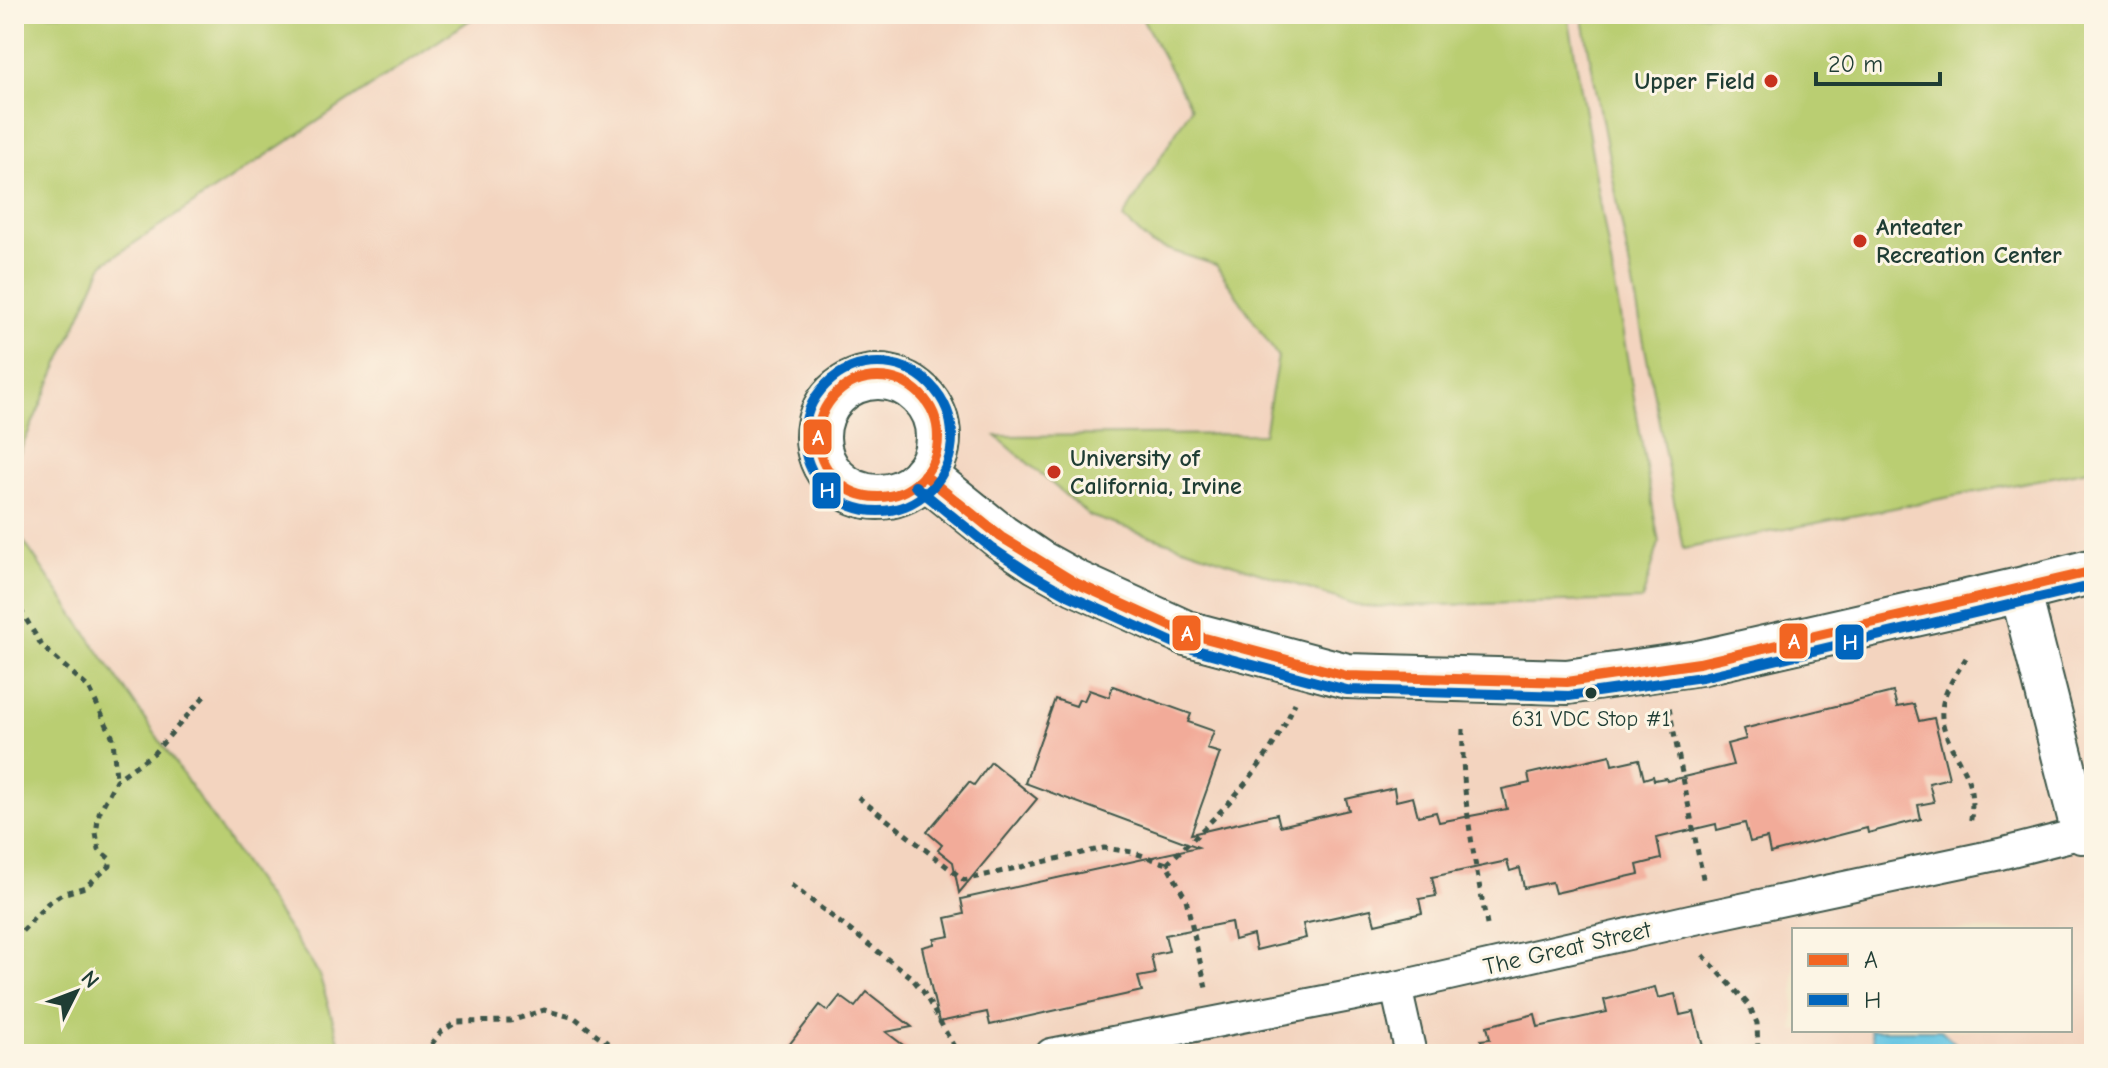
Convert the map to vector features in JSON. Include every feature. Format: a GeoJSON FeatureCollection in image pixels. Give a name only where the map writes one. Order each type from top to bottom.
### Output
{"type":"FeatureCollection","features":[{"type":"Feature","properties":{"kind":"street"},"geometry":{"type":"LineString","coordinates":[[924,475],[1001,537],[1076,583],[1186,633],[1347,676],[1567,682],[1699,663],[2094,571]]}},
{"type":"Feature","properties":{"kind":"street","name":"The Great Street"},"geometry":{"type":"LineString","coordinates":[[1051,1054],[1396,987],[2088,832],[2020,590]]}},
{"type":"Feature","properties":{"kind":"street"},"geometry":{"type":"LineString","coordinates":[[1396,987],[1411,1054]]}},
{"type":"Feature","properties":{"kind":"path"},"geometry":{"type":"LineString","coordinates":[[14,599],[42,646],[89,688],[113,738],[116,780]]}},
{"type":"Feature","properties":{"kind":"path"},"geometry":{"type":"LineString","coordinates":[[1965,861],[1972,814],[1971,798],[1967,777],[1955,758],[1941,711],[1951,682],[1966,658]]}},
{"type":"Feature","properties":{"kind":"path"},"geometry":{"type":"LineString","coordinates":[[14,940],[48,903],[62,894],[85,887],[110,866],[110,859],[99,850],[96,833],[99,813],[116,780],[154,753],[208,692]]}},
{"type":"Feature","properties":{"kind":"path"},"geometry":{"type":"LineString","coordinates":[[1167,864],[1231,802],[1261,767],[1282,733],[1295,702]]}},
{"type":"Feature","properties":{"kind":"path"},"geometry":{"type":"LineString","coordinates":[[1668,706],[1700,918],[1702,953],[1713,969],[1749,1005],[1757,1023],[1758,1054]]}},
{"type":"Feature","properties":{"kind":"path"},"geometry":{"type":"LineString","coordinates":[[1463,729],[1465,806],[1494,964]]}},
{"type":"Feature","properties":{"kind":"path"},"geometry":{"type":"LineString","coordinates":[[858,797],[964,880],[1104,848],[1132,852],[1167,864],[1186,899],[1213,1022]]}},
{"type":"Feature","properties":{"kind":"path"},"geometry":{"type":"LineString","coordinates":[[791,885],[911,977],[924,993],[958,1054]]}},
{"type":"Feature","properties":{"kind":"path"},"geometry":{"type":"LineString","coordinates":[[424,1054],[441,1032],[457,1022],[511,1021],[544,1010],[575,1018],[622,1054]]}},
{"type":"Feature","properties":{"kind":"shaded area","name":"University of California, Irvine"},"geometry":{"type":"Polygon","coordinates":[[[14,14],[2094,14],[2094,1054],[14,1054],[14,14]]]}},
{"type":"Feature","properties":{"kind":"green space"},"geometry":{"type":"Polygon","coordinates":[[[14,14],[479,14],[103,264],[14,465],[14,14]]]}},
{"type":"Feature","properties":{"kind":"green space"},"geometry":{"type":"Polygon","coordinates":[[[1140,14],[1568,14],[1659,543],[1642,600],[1363,607],[1090,516],[996,436],[1264,434],[1278,357],[1216,265],[1151,244],[1123,218],[1191,108],[1140,14]]]}},
{"type":"Feature","properties":{"kind":"green space","name":"Anteater Recreation Center"},"geometry":{"type":"Polygon","coordinates":[[[1582,14],[2094,14],[2094,469],[1683,549],[1582,14]]]}},
{"type":"Feature","properties":{"kind":"green space"},"geometry":{"type":"Polygon","coordinates":[[[14,527],[319,974],[343,1054],[14,1054],[14,527]]]}},
{"type":"Feature","properties":{"kind":"water"},"geometry":{"type":"Polygon","coordinates":[[[1870,1032],[1943,1032],[1955,1043],[1959,1054],[1876,1054],[1870,1032]]]}},
{"type":"Feature","properties":{"kind":"building"},"geometry":{"type":"Polygon","coordinates":[[[1113,686],[1191,714],[1188,722],[1214,731],[1207,749],[1220,753],[1191,834],[1277,814],[1280,826],[1349,810],[1346,799],[1394,788],[1396,801],[1413,797],[1418,816],[1436,812],[1439,822],[1507,809],[1502,789],[1530,783],[1528,774],[1610,755],[1612,765],[1639,759],[1644,779],[1653,776],[1654,780],[1666,778],[1667,781],[1733,765],[1727,744],[1746,739],[1743,729],[1893,692],[1897,707],[1914,704],[1919,721],[1934,718],[1949,778],[1929,783],[1934,802],[1918,805],[1921,819],[1868,833],[1867,828],[1770,853],[1767,838],[1750,842],[1745,823],[1717,830],[1716,824],[1657,838],[1661,859],[1637,865],[1639,874],[1555,893],[1552,882],[1524,888],[1520,868],[1510,871],[1507,861],[1432,877],[1436,896],[1419,899],[1422,913],[1375,924],[1371,909],[1303,924],[1306,938],[1256,950],[1253,935],[1234,940],[1231,922],[1165,935],[1169,951],[1151,955],[1155,974],[1138,977],[1142,991],[990,1025],[987,1012],[939,1022],[922,947],[934,944],[934,939],[950,936],[946,918],[964,914],[961,899],[1198,847],[1025,783],[1055,699],[1076,706],[1079,699],[1084,701],[1089,690],[1109,697],[1113,686]]]}},
{"type":"Feature","properties":{"kind":"building"},"geometry":{"type":"Polygon","coordinates":[[[991,762],[1037,799],[959,893],[953,862],[938,850],[942,845],[927,832],[969,782],[974,785],[991,762]]]}},
{"type":"Feature","properties":{"kind":"building"},"geometry":{"type":"Polygon","coordinates":[[[1655,987],[1658,998],[1675,994],[1680,1015],[1694,1012],[1705,1054],[1483,1054],[1481,1040],[1490,1039],[1487,1026],[1535,1014],[1538,1027],[1607,1012],[1604,1000],[1655,987]]]}},
{"type":"Feature","properties":{"kind":"building"},"geometry":{"type":"Polygon","coordinates":[[[867,992],[912,1027],[886,1032],[915,1054],[782,1054],[820,1005],[828,1011],[840,996],[855,1007],[867,992]]]}},
{"type":"Feature","properties":{"kind":"transit line","name":"H"},"geometry":{"type":"LineString","coordinates":[[878,363],[906,368],[931,384],[947,409],[952,437],[947,465],[931,490],[906,506],[878,511],[850,506],[825,490],[809,465],[804,437],[809,409],[825,384],[850,368],[878,363]]}},
{"type":"Feature","properties":{"kind":"transit line","name":"A"},"geometry":{"type":"LineString","coordinates":[[878,377],[901,381],[921,394],[934,414],[938,437],[934,460],[921,480],[901,493],[878,497],[855,493],[835,480],[822,460],[818,437],[822,414],[835,394],[855,381],[878,377]]}},
{"type":"Feature","properties":{"kind":"transit line","name":"A"},"geometry":{"type":"LineString","coordinates":[[924,475],[1001,537],[1076,583],[1186,633],[1347,676],[1567,682],[1699,663],[2094,571]]}},
{"type":"Feature","properties":{"kind":"transit line","name":"H"},"geometry":{"type":"LineString","coordinates":[[915,486],[993,549],[1070,596],[1181,646],[1347,690],[1569,696],[1702,677],[2094,585]]}},
{"type":"Feature","properties":{"kind":"place","name":"Upper Field"},"geometry":{"type":"Point","coordinates":[1771,81]}},
{"type":"Feature","properties":{"kind":"place","name":"Anteater Recreation Center"},"geometry":{"type":"Point","coordinates":[1860,241]}},
{"type":"Feature","properties":{"kind":"place","name":"University of California, Irvine"},"geometry":{"type":"Point","coordinates":[1054,472]}},
{"type":"Feature","properties":{"kind":"place","name":"631 VDC Stop #1"},"geometry":{"type":"Point","coordinates":[1591,693]}}]}
